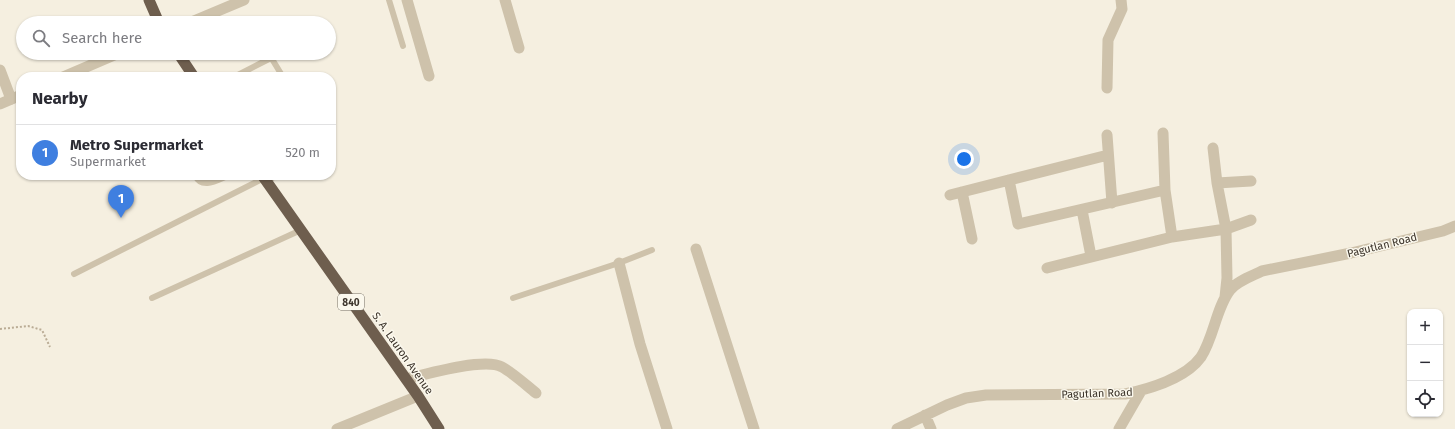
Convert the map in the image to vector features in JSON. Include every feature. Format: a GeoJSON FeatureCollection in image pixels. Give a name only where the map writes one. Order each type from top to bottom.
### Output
{"type":"FeatureCollection","features":[{"type":"Feature","properties":{"kind":"highway"},"geometry":{"type":"LineString","coordinates":[[149,0],[156,16]]}},
{"type":"Feature","properties":{"kind":"highway"},"geometry":{"type":"LineString","coordinates":[[183,60],[191,72]]}},
{"type":"Feature","properties":{"kind":"highway","name":"S. A. Lauron Avenue"},"geometry":{"type":"LineString","coordinates":[[265,180],[418,396],[439,429]]}},
{"type":"Feature","properties":{"kind":"street"},"geometry":{"type":"LineString","coordinates":[[206,16],[244,0]]}},
{"type":"Feature","properties":{"kind":"street"},"geometry":{"type":"LineString","coordinates":[[407,0],[429,76]]}},
{"type":"Feature","properties":{"kind":"street"},"geometry":{"type":"LineString","coordinates":[[505,0],[519,48]]}},
{"type":"Feature","properties":{"kind":"street"},"geometry":{"type":"LineString","coordinates":[[1107,88],[1108,40],[1122,9],[1121,0]]}},
{"type":"Feature","properties":{"kind":"street"},"geometry":{"type":"LineString","coordinates":[[75,72],[103,60]]}},
{"type":"Feature","properties":{"kind":"street"},"geometry":{"type":"LineString","coordinates":[[0,70],[16,97],[0,104]]}},
{"type":"Feature","properties":{"kind":"street"},"geometry":{"type":"LineString","coordinates":[[1163,134],[1166,190],[1172,237]]}},
{"type":"Feature","properties":{"kind":"street"},"geometry":{"type":"LineString","coordinates":[[1107,135],[1112,203]]}},
{"type":"Feature","properties":{"kind":"street"},"geometry":{"type":"LineString","coordinates":[[1213,148],[1216,183],[1226,229],[1225,300]]}},
{"type":"Feature","properties":{"kind":"street"},"geometry":{"type":"LineString","coordinates":[[950,195],[1108,155]]}},
{"type":"Feature","properties":{"kind":"street"},"geometry":{"type":"LineString","coordinates":[[1009,180],[1018,224],[1166,190]]}},
{"type":"Feature","properties":{"kind":"street"},"geometry":{"type":"LineString","coordinates":[[1216,183],[1251,181]]}},
{"type":"Feature","properties":{"kind":"street"},"geometry":{"type":"LineString","coordinates":[[962,192],[972,239]]}},
{"type":"Feature","properties":{"kind":"street"},"geometry":{"type":"LineString","coordinates":[[1082,210],[1091,256]]}},
{"type":"Feature","properties":{"kind":"street"},"geometry":{"type":"LineString","coordinates":[[1047,268],[1172,237],[1226,229],[1252,220]]}},
{"type":"Feature","properties":{"kind":"street","name":"Pagutlan Road"},"geometry":{"type":"LineString","coordinates":[[897,429],[966,398],[986,395],[1125,394],[1174,378],[1188,370],[1200,358],[1208,345],[1225,300],[1232,288],[1262,271],[1351,253],[1443,231],[1455,226]]}},
{"type":"Feature","properties":{"kind":"street"},"geometry":{"type":"LineString","coordinates":[[1443,231],[1455,236]]}},
{"type":"Feature","properties":{"kind":"street"},"geometry":{"type":"LineString","coordinates":[[696,249],[754,429]]}},
{"type":"Feature","properties":{"kind":"street"},"geometry":{"type":"LineString","coordinates":[[619,263],[640,344],[666,429]]}},
{"type":"Feature","properties":{"kind":"street"},"geometry":{"type":"LineString","coordinates":[[406,379],[467,366],[492,363],[502,367],[536,393]]}},
{"type":"Feature","properties":{"kind":"street"},"geometry":{"type":"LineString","coordinates":[[1119,429],[1141,390]]}},
{"type":"Feature","properties":{"kind":"street"},"geometry":{"type":"LineString","coordinates":[[337,429],[418,396]]}},
{"type":"Feature","properties":{"kind":"street"},"geometry":{"type":"LineString","coordinates":[[926,415],[931,429]]}},
{"type":"Feature","properties":{"kind":"lane"},"geometry":{"type":"LineString","coordinates":[[389,0],[403,46]]}},
{"type":"Feature","properties":{"kind":"lane"},"geometry":{"type":"LineString","coordinates":[[243,72],[265,60]]}},
{"type":"Feature","properties":{"kind":"lane"},"geometry":{"type":"LineString","coordinates":[[273,60],[280,72]]}},
{"type":"Feature","properties":{"kind":"lane"},"geometry":{"type":"LineString","coordinates":[[198,180],[206,184],[219,180]]}},
{"type":"Feature","properties":{"kind":"lane"},"geometry":{"type":"LineString","coordinates":[[74,274],[260,180]]}},
{"type":"Feature","properties":{"kind":"lane"},"geometry":{"type":"LineString","coordinates":[[152,298],[301,230]]}},
{"type":"Feature","properties":{"kind":"lane"},"geometry":{"type":"LineString","coordinates":[[513,298],[619,263],[652,250]]}},
{"type":"Feature","properties":{"kind":"path"},"geometry":{"type":"LineString","coordinates":[[0,329],[28,326],[42,330],[50,347]]}},
{"type":"Feature","properties":{"kind":"place","name":"Metro Supermarket"},"geometry":{"type":"Point","coordinates":[121,218]}}]}
